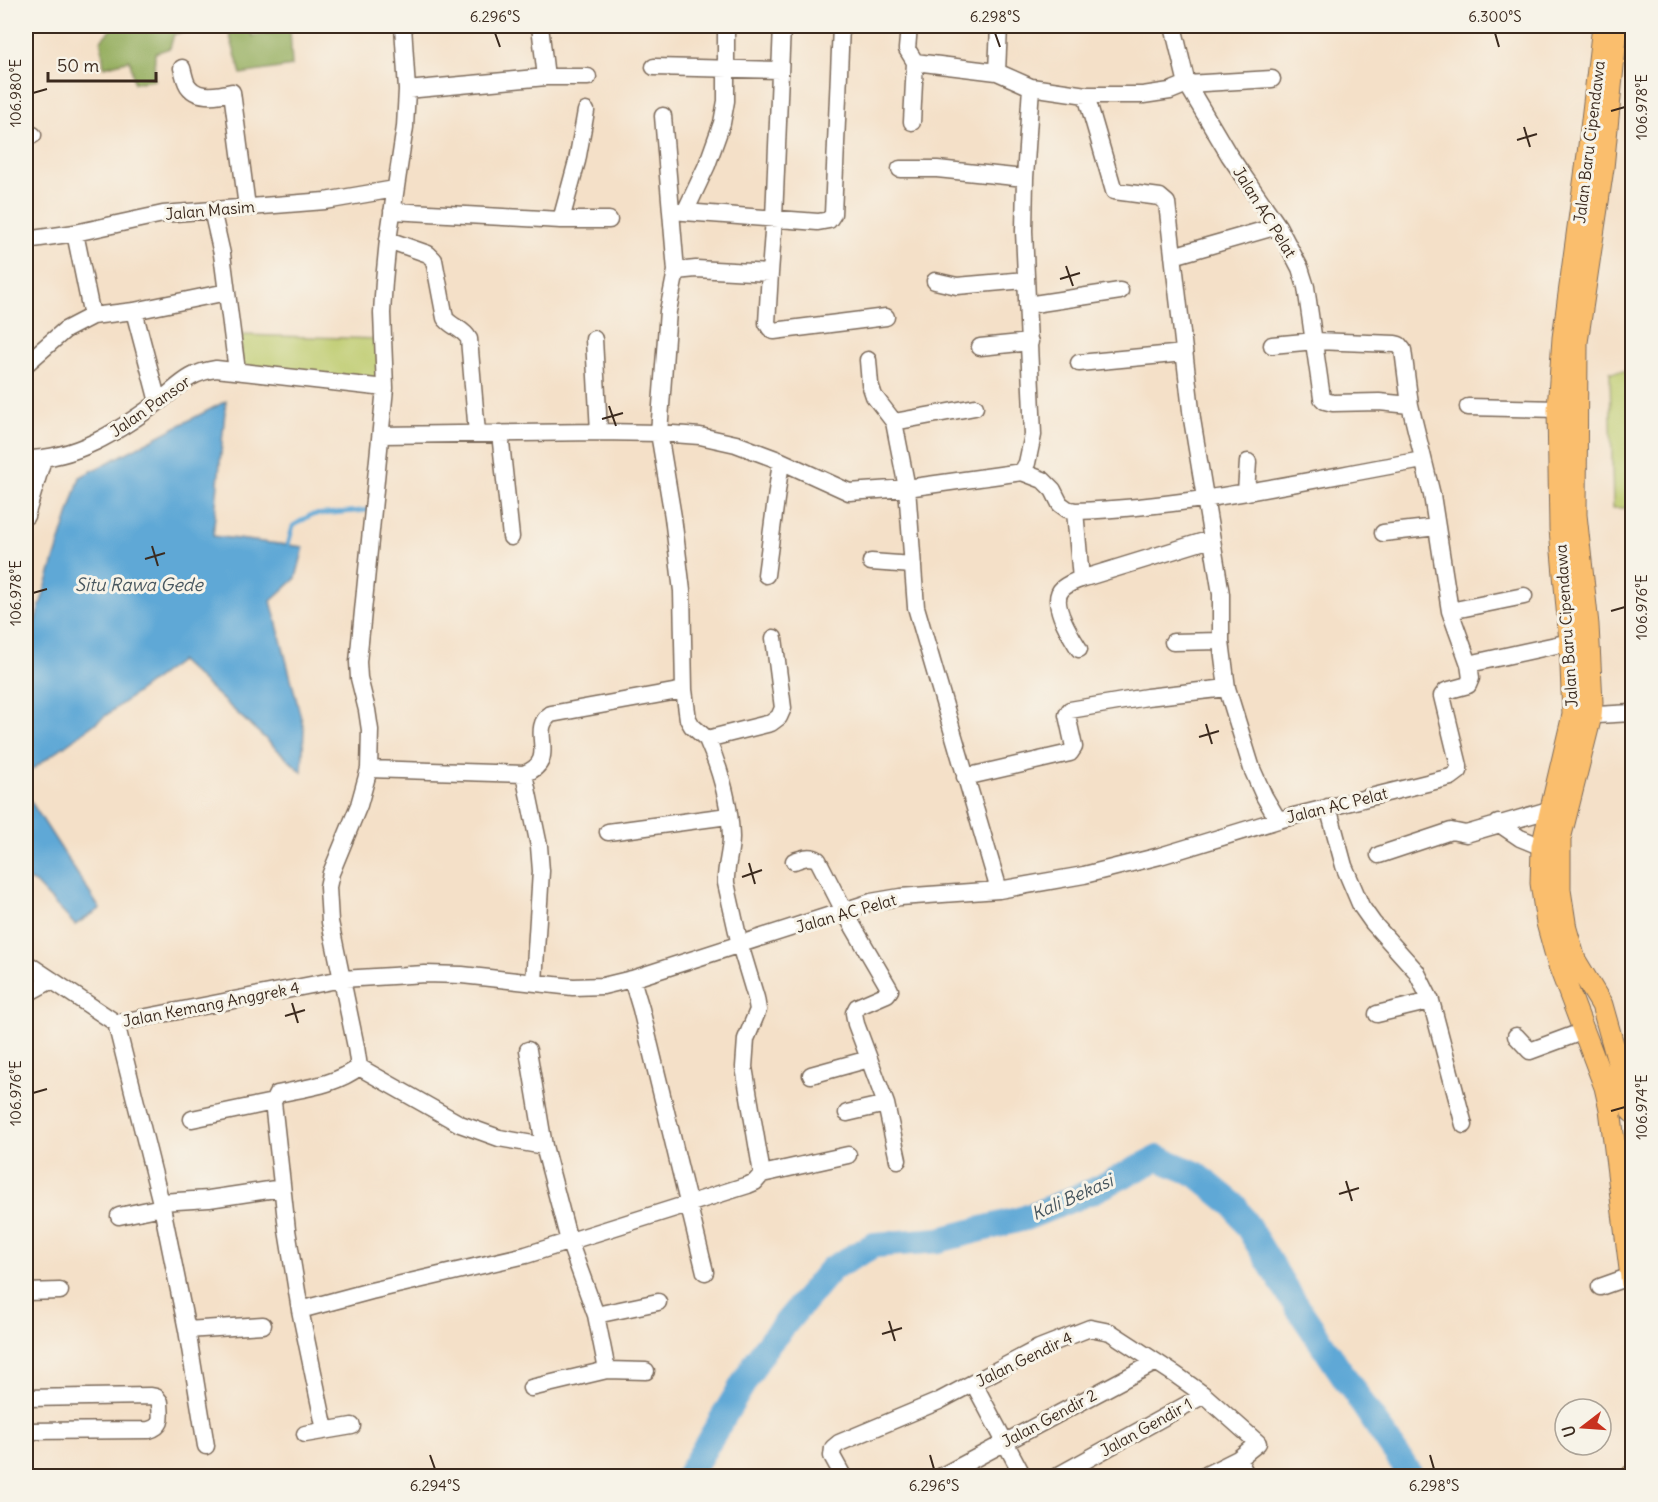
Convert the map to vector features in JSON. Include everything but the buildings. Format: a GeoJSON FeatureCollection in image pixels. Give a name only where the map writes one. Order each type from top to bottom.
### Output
{"type":"FeatureCollection","features":[{"type":"Feature","properties":{"kind":"main road","name":"Jalan Baru Cipendawa"},"geometry":{"type":"LineString","coordinates":[[1603,26],[1586,177],[1563,338],[1564,422],[1560,529],[1570,642],[1582,716],[1560,839],[1560,890],[1566,929],[1575,960],[1602,1005],[1632,1112]]}},
{"type":"Feature","properties":{"kind":"main road","name":"Jalan Baru Cipendawa"},"geometry":{"type":"LineString","coordinates":[[1617,26],[1604,168],[1564,422],[1588,625],[1592,702],[1582,716],[1552,809],[1542,847],[1541,883],[1546,923],[1558,963],[1605,1087],[1629,1233],[1632,1281]]}},
{"type":"Feature","properties":{"kind":"street"},"geometry":{"type":"LineString","coordinates":[[359,1067],[357,1047],[330,922],[328,887],[331,873],[359,805],[369,770],[370,730],[358,662],[385,388],[380,313],[405,127],[407,90],[403,26]]}},
{"type":"Feature","properties":{"kind":"street"},"geometry":{"type":"LineString","coordinates":[[540,26],[546,77]]}},
{"type":"Feature","properties":{"kind":"street"},"geometry":{"type":"LineString","coordinates":[[678,212],[707,165],[722,123],[726,101],[724,69],[726,26]]}},
{"type":"Feature","properties":{"kind":"street"},"geometry":{"type":"LineString","coordinates":[[782,26],[767,323],[774,331],[886,317]]}},
{"type":"Feature","properties":{"kind":"street"},"geometry":{"type":"LineString","coordinates":[[678,212],[818,222],[829,220],[833,214],[841,26]]}},
{"type":"Feature","properties":{"kind":"street"},"geometry":{"type":"LineString","coordinates":[[909,26],[907,49],[915,62],[912,122]]}},
{"type":"Feature","properties":{"kind":"street"},"geometry":{"type":"LineString","coordinates":[[997,72],[999,26]]}},
{"type":"Feature","properties":{"kind":"street","name":"Jalan AC Pelat"},"geometry":{"type":"LineString","coordinates":[[1173,26],[1187,84],[1229,155],[1278,226],[1300,268],[1306,287],[1322,398],[1333,404],[1386,402],[1410,405]]}},
{"type":"Feature","properties":{"kind":"street"},"geometry":{"type":"LineString","coordinates":[[915,62],[997,72],[1031,87],[1086,95],[1158,94],[1187,84],[1272,78]]}},
{"type":"Feature","properties":{"kind":"street"},"geometry":{"type":"LineString","coordinates":[[654,67],[780,70]]}},
{"type":"Feature","properties":{"kind":"street"},"geometry":{"type":"LineString","coordinates":[[182,68],[186,84],[195,92],[215,96],[232,92],[247,207]]}},
{"type":"Feature","properties":{"kind":"street"},"geometry":{"type":"LineString","coordinates":[[407,90],[546,77],[588,77]]}},
{"type":"Feature","properties":{"kind":"street"},"geometry":{"type":"LineString","coordinates":[[1022,472],[1027,463],[1033,435],[1024,178],[1031,87]]}},
{"type":"Feature","properties":{"kind":"street"},"geometry":{"type":"LineString","coordinates":[[1086,95],[1114,191],[1164,199],[1167,203],[1184,353],[1221,594],[1221,641],[1227,688],[1252,769],[1278,820]]}},
{"type":"Feature","properties":{"kind":"street"},"geometry":{"type":"LineString","coordinates":[[561,220],[577,161],[586,111]]}},
{"type":"Feature","properties":{"kind":"street"},"geometry":{"type":"LineString","coordinates":[[663,116],[678,212],[676,271],[668,311],[659,433],[674,517],[682,591],[684,690],[688,719],[692,726],[707,739],[717,762],[731,838],[725,873],[726,883],[758,1010],[746,1039],[744,1067],[762,1174]]}},
{"type":"Feature","properties":{"kind":"street"},"geometry":{"type":"LineString","coordinates":[[900,169],[937,169],[1024,178]]}},
{"type":"Feature","properties":{"kind":"street","name":"Jalan Masim"},"geometry":{"type":"LineString","coordinates":[[26,240],[75,233],[163,214],[325,201],[395,189]]}},
{"type":"Feature","properties":{"kind":"street"},"geometry":{"type":"LineString","coordinates":[[212,210],[222,254],[237,371]]}},
{"type":"Feature","properties":{"kind":"street"},"geometry":{"type":"LineString","coordinates":[[392,211],[561,220],[609,220]]}},
{"type":"Feature","properties":{"kind":"street"},"geometry":{"type":"LineString","coordinates":[[1173,256],[1278,226]]}},
{"type":"Feature","properties":{"kind":"street"},"geometry":{"type":"LineString","coordinates":[[26,230],[26,240]]}},
{"type":"Feature","properties":{"kind":"street"},"geometry":{"type":"LineString","coordinates":[[75,233],[92,316]]}},
{"type":"Feature","properties":{"kind":"street"},"geometry":{"type":"LineString","coordinates":[[388,240],[428,254],[434,260],[445,318],[469,339],[477,433]]}},
{"type":"Feature","properties":{"kind":"street"},"geometry":{"type":"LineString","coordinates":[[676,271],[696,269],[770,273]]}},
{"type":"Feature","properties":{"kind":"street"},"geometry":{"type":"LineString","coordinates":[[935,281],[957,286],[1026,280]]}},
{"type":"Feature","properties":{"kind":"street"},"geometry":{"type":"LineString","coordinates":[[1027,305],[1120,291]]}},
{"type":"Feature","properties":{"kind":"street"},"geometry":{"type":"LineString","coordinates":[[26,364],[66,330],[92,316],[134,311],[227,292]]}},
{"type":"Feature","properties":{"kind":"street"},"geometry":{"type":"LineString","coordinates":[[134,311],[158,402]]}},
{"type":"Feature","properties":{"kind":"street"},"geometry":{"type":"LineString","coordinates":[[594,339],[599,432]]}},
{"type":"Feature","properties":{"kind":"street"},"geometry":{"type":"LineString","coordinates":[[1272,345],[1315,341],[1400,345],[1403,350],[1410,405],[1437,527],[1450,610],[1469,664],[1570,642]]}},
{"type":"Feature","properties":{"kind":"street"},"geometry":{"type":"LineString","coordinates":[[980,347],[1030,342]]}},
{"type":"Feature","properties":{"kind":"street"},"geometry":{"type":"LineString","coordinates":[[1079,363],[1184,353]]}},
{"type":"Feature","properties":{"kind":"street"},"geometry":{"type":"LineString","coordinates":[[868,360],[870,384],[874,396],[894,423],[907,488],[916,607],[999,890]]}},
{"type":"Feature","properties":{"kind":"street","name":"Jalan Pansor"},"geometry":{"type":"LineString","coordinates":[[26,459],[43,459],[93,444],[158,402],[190,376],[216,369],[385,388]]}},
{"type":"Feature","properties":{"kind":"street"},"geometry":{"type":"LineString","coordinates":[[894,423],[975,407]]}},
{"type":"Feature","properties":{"kind":"street"},"geometry":{"type":"LineString","coordinates":[[1468,407],[1564,422]]}},
{"type":"Feature","properties":{"kind":"street"},"geometry":{"type":"LineString","coordinates":[[381,435],[599,432],[659,433],[719,439],[781,461],[849,492],[907,488],[1022,472],[1044,480],[1053,490],[1059,504],[1075,511],[1127,509],[1205,500],[1423,459]]}},
{"type":"Feature","properties":{"kind":"street"},"geometry":{"type":"LineString","coordinates":[[501,433],[511,537]]}},
{"type":"Feature","properties":{"kind":"street"},"geometry":{"type":"LineString","coordinates":[[26,516],[43,459]]}},
{"type":"Feature","properties":{"kind":"street"},"geometry":{"type":"LineString","coordinates":[[766,575],[781,461]]}},
{"type":"Feature","properties":{"kind":"street"},"geometry":{"type":"LineString","coordinates":[[1246,492],[1248,462]]}},
{"type":"Feature","properties":{"kind":"street"},"geometry":{"type":"LineString","coordinates":[[1075,511],[1081,579]]}},
{"type":"Feature","properties":{"kind":"street"},"geometry":{"type":"LineString","coordinates":[[1383,533],[1437,527]]}},
{"type":"Feature","properties":{"kind":"street"},"geometry":{"type":"LineString","coordinates":[[1079,649],[1067,631],[1058,604],[1058,595],[1062,588],[1081,579],[1211,539]]}},
{"type":"Feature","properties":{"kind":"street"},"geometry":{"type":"LineString","coordinates":[[871,562],[913,566]]}},
{"type":"Feature","properties":{"kind":"street"},"geometry":{"type":"LineString","coordinates":[[1450,610],[1524,596]]}},
{"type":"Feature","properties":{"kind":"street"},"geometry":{"type":"LineString","coordinates":[[707,739],[771,723],[779,717],[783,708],[774,638]]}},
{"type":"Feature","properties":{"kind":"street"},"geometry":{"type":"LineString","coordinates":[[1173,642],[1221,641]]}},
{"type":"Feature","properties":{"kind":"street","name":"Jalan AC Pelat"},"geometry":{"type":"LineString","coordinates":[[342,979],[426,974],[462,975],[590,988],[632,979],[872,902],[900,897],[999,890],[1116,868],[1278,820],[1451,777],[1456,774],[1459,766],[1442,696],[1446,691],[1470,683],[1469,664]]}},
{"type":"Feature","properties":{"kind":"street"},"geometry":{"type":"LineString","coordinates":[[965,777],[1070,753],[1074,747],[1067,715],[1070,710],[1147,697],[1227,688]]}},
{"type":"Feature","properties":{"kind":"street"},"geometry":{"type":"LineString","coordinates":[[369,770],[524,774],[535,770],[541,763],[542,725],[545,718],[551,714],[684,690]]}},
{"type":"Feature","properties":{"kind":"street"},"geometry":{"type":"LineString","coordinates":[[1582,716],[1632,713]]}},
{"type":"Feature","properties":{"kind":"street"},"geometry":{"type":"LineString","coordinates":[[524,774],[539,846],[541,871],[534,982]]}},
{"type":"Feature","properties":{"kind":"street"},"geometry":{"type":"LineString","coordinates":[[1328,807],[1344,866],[1361,906],[1373,923],[1416,971],[1431,1001],[1464,1125]]}},
{"type":"Feature","properties":{"kind":"street"},"geometry":{"type":"LineString","coordinates":[[1379,855],[1451,831],[1466,834],[1552,809]]}},
{"type":"Feature","properties":{"kind":"street"},"geometry":{"type":"LineString","coordinates":[[608,832],[728,816]]}},
{"type":"Feature","properties":{"kind":"street"},"geometry":{"type":"LineString","coordinates":[[1498,823],[1520,838],[1542,847]]}},
{"type":"Feature","properties":{"kind":"street"},"geometry":{"type":"LineString","coordinates":[[794,861],[807,857],[818,860],[890,990],[887,994],[855,1010],[856,1024],[886,1104],[898,1160]]}},
{"type":"Feature","properties":{"kind":"street","name":"Jalan Kemang Anggrek 4"},"geometry":{"type":"LineString","coordinates":[[26,963],[116,1023],[342,979]]}},
{"type":"Feature","properties":{"kind":"street"},"geometry":{"type":"LineString","coordinates":[[632,979],[705,1272]]}},
{"type":"Feature","properties":{"kind":"street"},"geometry":{"type":"LineString","coordinates":[[26,994],[51,980]]}},
{"type":"Feature","properties":{"kind":"street"},"geometry":{"type":"LineString","coordinates":[[1377,1014],[1431,1001]]}},
{"type":"Feature","properties":{"kind":"street"},"geometry":{"type":"LineString","coordinates":[[116,1023],[161,1204],[187,1330],[206,1446]]}},
{"type":"Feature","properties":{"kind":"street"},"geometry":{"type":"LineString","coordinates":[[1516,1036],[1530,1051],[1584,1031]]}},
{"type":"Feature","properties":{"kind":"street"},"geometry":{"type":"LineString","coordinates":[[528,1050],[544,1146],[569,1241],[596,1315],[607,1370]]}},
{"type":"Feature","properties":{"kind":"street"},"geometry":{"type":"LineString","coordinates":[[811,1075],[869,1059]]}},
{"type":"Feature","properties":{"kind":"street"},"geometry":{"type":"LineString","coordinates":[[325,1430],[300,1310],[282,1188],[273,1102],[277,1094],[338,1079],[349,1075],[359,1067]]}},
{"type":"Feature","properties":{"kind":"street"},"geometry":{"type":"LineString","coordinates":[[359,1067],[460,1124],[499,1138],[544,1146]]}},
{"type":"Feature","properties":{"kind":"street"},"geometry":{"type":"LineString","coordinates":[[192,1119],[273,1102]]}},
{"type":"Feature","properties":{"kind":"street"},"geometry":{"type":"LineString","coordinates":[[847,1113],[886,1104]]}},
{"type":"Feature","properties":{"kind":"street"},"geometry":{"type":"LineString","coordinates":[[300,1310],[371,1291],[494,1264],[748,1185],[755,1182],[762,1174],[848,1155]]}},
{"type":"Feature","properties":{"kind":"street"},"geometry":{"type":"LineString","coordinates":[[120,1216],[161,1204],[282,1188]]}},
{"type":"Feature","properties":{"kind":"street"},"geometry":{"type":"LineString","coordinates":[[1600,1287],[1632,1281]]}},
{"type":"Feature","properties":{"kind":"street"},"geometry":{"type":"LineString","coordinates":[[26,1292],[60,1292]]}},
{"type":"Feature","properties":{"kind":"street"},"geometry":{"type":"LineString","coordinates":[[596,1315],[658,1302]]}},
{"type":"Feature","properties":{"kind":"street"},"geometry":{"type":"LineString","coordinates":[[187,1330],[263,1325]]}},
{"type":"Feature","properties":{"kind":"street","name":"Jalan Gendir 4"},"geometry":{"type":"LineString","coordinates":[[843,1476],[832,1456],[833,1448],[839,1443],[974,1384],[1039,1348],[1090,1328],[1110,1332],[1156,1362],[1204,1395],[1258,1443],[1238,1459]]}},
{"type":"Feature","properties":{"kind":"street","name":"Jalan Gendir 2"},"geometry":{"type":"LineString","coordinates":[[942,1476],[1156,1362]]}},
{"type":"Feature","properties":{"kind":"street"},"geometry":{"type":"LineString","coordinates":[[531,1388],[607,1370],[646,1371]]}},
{"type":"Feature","properties":{"kind":"street"},"geometry":{"type":"LineString","coordinates":[[974,1384],[1023,1476]]}},
{"type":"Feature","properties":{"kind":"street","name":"Jalan Gendir 1"},"geometry":{"type":"LineString","coordinates":[[1057,1476],[1204,1395]]}},
{"type":"Feature","properties":{"kind":"street"},"geometry":{"type":"LineString","coordinates":[[26,1398],[152,1396],[160,1402],[161,1423],[158,1428],[149,1430],[26,1431]]}},
{"type":"Feature","properties":{"kind":"street"},"geometry":{"type":"LineString","coordinates":[[305,1434],[352,1426]]}},
{"type":"Feature","properties":{"kind":"street"},"geometry":{"type":"LineString","coordinates":[[1204,1476],[1238,1459],[1247,1476]]}},
{"type":"Feature","properties":{"kind":"green space"},"geometry":{"type":"Polygon","coordinates":[[[114,26],[227,26],[174,34],[170,48],[155,53],[154,80],[134,83],[130,60],[104,67],[101,40],[114,26]]]}},
{"type":"Feature","properties":{"kind":"green space"},"geometry":{"type":"Polygon","coordinates":[[[227,26],[251,26],[252,36],[290,29],[292,66],[241,74],[227,26]]]}},
{"type":"Feature","properties":{"kind":"green space"},"geometry":{"type":"Polygon","coordinates":[[[241,335],[379,339],[381,384],[241,365],[241,335]]]}},
{"type":"Feature","properties":{"kind":"green space"},"geometry":{"type":"Polygon","coordinates":[[[1632,371],[1632,508],[1613,508],[1610,372],[1632,371]]]}},
{"type":"Feature","properties":{"kind":"water","name":"Situ Rawa Gede"},"geometry":{"type":"Polygon","coordinates":[[[226,401],[213,536],[304,547],[296,578],[271,601],[304,729],[302,772],[180,661],[26,774],[26,650],[80,477],[226,401]]]}},
{"type":"Feature","properties":{"kind":"water"},"geometry":{"type":"Polygon","coordinates":[[[26,794],[100,909],[75,925],[35,883],[26,879],[26,794]]]}},
{"type":"Feature","properties":{"kind":"waterway"},"geometry":{"type":"LineString","coordinates":[[288,545],[293,526],[311,515],[369,510]]}},
{"type":"Feature","properties":{"kind":"waterway","name":"Kali Bekasi"},"geometry":{"type":"LineString","coordinates":[[688,1476],[764,1349],[831,1269],[874,1245],[939,1240],[1025,1218],[1095,1190],[1158,1158],[1196,1174],[1235,1206],[1290,1296],[1411,1476]]}}]}
